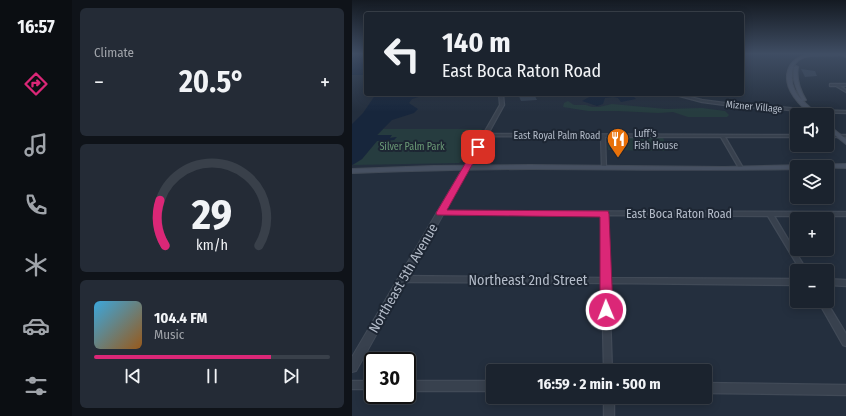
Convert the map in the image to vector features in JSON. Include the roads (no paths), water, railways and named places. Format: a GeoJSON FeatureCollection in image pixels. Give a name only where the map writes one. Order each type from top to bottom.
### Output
{"type":"FeatureCollection","features":[{"type":"Feature","properties":{"kind":"main road"},"geometry":{"type":"LineString","coordinates":[[790,73],[793,92],[808,108]]}},
{"type":"Feature","properties":{"kind":"main road"},"geometry":{"type":"LineString","coordinates":[[795,73],[799,91],[804,100],[811,108]]}},
{"type":"Feature","properties":{"kind":"main road"},"geometry":{"type":"LineString","coordinates":[[834,127],[844,138]]}},
{"type":"Feature","properties":{"kind":"main road"},"geometry":{"type":"LineString","coordinates":[[834,131],[844,138]]}},
{"type":"Feature","properties":{"kind":"main road"},"geometry":{"type":"LineString","coordinates":[[741,168],[846,166]]}},
{"type":"Feature","properties":{"kind":"main road"},"geometry":{"type":"LineString","coordinates":[[352,168],[521,168],[529,170],[560,170],[565,168],[741,168],[790,170]]}},
{"type":"Feature","properties":{"kind":"main road"},"geometry":{"type":"LineString","coordinates":[[352,171],[383,168]]}},
{"type":"Feature","properties":{"kind":"main road"},"geometry":{"type":"LineString","coordinates":[[834,170],[846,170]]}},
{"type":"Feature","properties":{"kind":"street"},"geometry":{"type":"LineString","coordinates":[[832,85],[846,85]]}},
{"type":"Feature","properties":{"kind":"street"},"geometry":{"type":"LineString","coordinates":[[837,85],[846,92]]}},
{"type":"Feature","properties":{"kind":"street"},"geometry":{"type":"LineString","coordinates":[[466,168],[502,105],[501,96]]}},
{"type":"Feature","properties":{"kind":"street","name":"Mizner Village"},"geometry":{"type":"LineString","coordinates":[[682,96],[702,101],[790,109]]}},
{"type":"Feature","properties":{"kind":"street"},"geometry":{"type":"LineString","coordinates":[[834,113],[846,112]]}},
{"type":"Feature","properties":{"kind":"street","name":"East Royal Palm Road"},"geometry":{"type":"LineString","coordinates":[[485,135],[790,136]]}},
{"type":"Feature","properties":{"kind":"street"},"geometry":{"type":"LineString","coordinates":[[603,136],[604,168]]}},
{"type":"Feature","properties":{"kind":"street"},"geometry":{"type":"LineString","coordinates":[[722,136],[741,168]]}},
{"type":"Feature","properties":{"kind":"street"},"geometry":{"type":"LineString","coordinates":[[834,137],[844,138]]}},
{"type":"Feature","properties":{"kind":"street","name":"Northeast 5th Avenue"},"geometry":{"type":"LineString","coordinates":[[352,367],[466,168]]}},
{"type":"Feature","properties":{"kind":"street","name":"East Boca Raton Road"},"geometry":{"type":"LineString","coordinates":[[440,213],[846,214]]}},
{"type":"Feature","properties":{"kind":"street"},"geometry":{"type":"LineString","coordinates":[[604,214],[608,364]]}},
{"type":"Feature","properties":{"kind":"street"},"geometry":{"type":"LineString","coordinates":[[770,214],[800,264]]}},
{"type":"Feature","properties":{"kind":"street","name":"Northeast 2nd Street"},"geometry":{"type":"LineString","coordinates":[[403,279],[790,282]]}},
{"type":"Feature","properties":{"kind":"street"},"geometry":{"type":"LineString","coordinates":[[834,282],[846,282]]}},
{"type":"Feature","properties":{"kind":"street"},"geometry":{"type":"LineString","coordinates":[[826,308],[846,342]]}},
{"type":"Feature","properties":{"kind":"street"},"geometry":{"type":"LineString","coordinates":[[352,385],[364,385]]}},
{"type":"Feature","properties":{"kind":"street"},"geometry":{"type":"LineString","coordinates":[[416,386],[486,386]]}},
{"type":"Feature","properties":{"kind":"street"},"geometry":{"type":"LineString","coordinates":[[712,388],[846,390]]}},
{"type":"Feature","properties":{"kind":"street"},"geometry":{"type":"LineString","coordinates":[[608,404],[609,416]]}},
{"type":"Feature","properties":{"kind":"water"},"geometry":{"type":"Polygon","coordinates":[[[352,73],[364,73],[364,75],[352,75],[352,73]]]}},
{"type":"Feature","properties":{"kind":"water"},"geometry":{"type":"Polygon","coordinates":[[[375,96],[422,96],[412,99],[409,103],[418,109],[414,113],[392,120],[377,135],[392,135],[390,138],[397,137],[394,140],[377,141],[362,159],[352,165],[352,124],[363,113],[375,96]]]}},
{"type":"Feature","properties":{"kind":"water"},"geometry":{"type":"Polygon","coordinates":[[[591,96],[633,96],[636,99],[621,102],[618,98],[605,98],[603,104],[597,106],[582,101],[591,96]]]}},
{"type":"Feature","properties":{"kind":"place","name":"Luff's Fish House"},"geometry":{"type":"Point","coordinates":[618,158]}},
{"type":"Feature","properties":{"kind":"park label","name":"Silver Palm Park"},"geometry":{"type":"Point","coordinates":[412,146]}}]}
